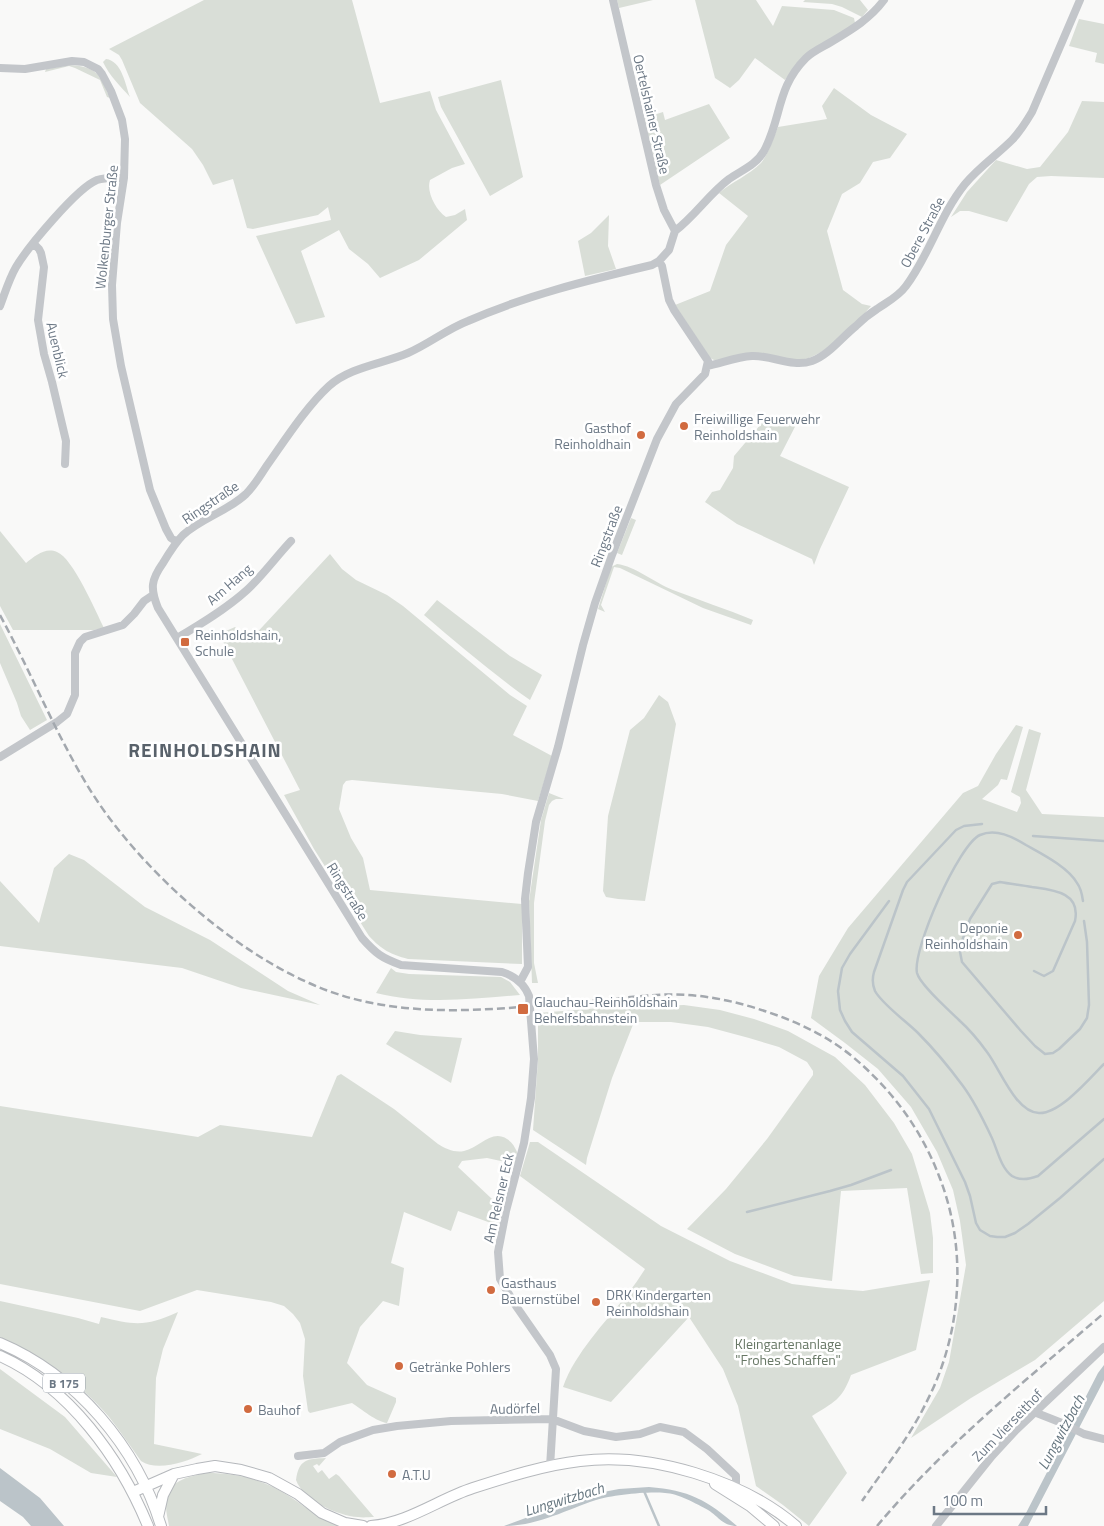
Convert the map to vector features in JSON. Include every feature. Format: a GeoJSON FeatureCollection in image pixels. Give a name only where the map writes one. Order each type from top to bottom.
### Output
{"type":"FeatureCollection","features":[{"type":"Feature","properties":{"kind":"main road","name":"B 175"},"geometry":{"type":"LineString","coordinates":[[0,1343],[35,1362],[76,1393],[100,1417],[128,1455],[145,1486],[159,1522]]}},
{"type":"Feature","properties":{"kind":"main road","name":"B 175"},"geometry":{"type":"LineString","coordinates":[[0,1356],[29,1371],[70,1406],[103,1444],[133,1492],[148,1526]]}},
{"type":"Feature","properties":{"kind":"main road"},"geometry":{"type":"LineString","coordinates":[[371,1526],[384,1525],[418,1513],[445,1499],[473,1488],[550,1467],[580,1461],[631,1460],[674,1468],[736,1487],[796,1526]]}},
{"type":"Feature","properties":{"kind":"main road"},"geometry":{"type":"LineString","coordinates":[[133,1492],[174,1474],[215,1466],[241,1470],[269,1478],[298,1494],[322,1513],[345,1523],[363,1526]]}},
{"type":"Feature","properties":{"kind":"main road"},"geometry":{"type":"LineString","coordinates":[[691,1473],[735,1496],[774,1526]]}},
{"type":"Feature","properties":{"kind":"main road"},"geometry":{"type":"LineString","coordinates":[[159,1522],[163,1495],[174,1474]]}},
{"type":"Feature","properties":{"kind":"street","name":"Oertelshainer Straße"},"geometry":{"type":"LineString","coordinates":[[613,0],[656,185],[664,210],[674,231]]}},
{"type":"Feature","properties":{"kind":"street"},"geometry":{"type":"LineString","coordinates":[[707,366],[708,361],[672,305],[659,261],[669,250],[674,231],[686,222],[721,186],[758,160],[772,131],[780,99],[786,86],[806,58],[862,23],[884,0]]}},
{"type":"Feature","properties":{"kind":"street","name":"Obere Straße"},"geometry":{"type":"LineString","coordinates":[[707,366],[735,358],[751,356],[775,358],[794,363],[813,361],[825,354],[876,310],[899,294],[922,261],[945,213],[955,197],[985,162],[1013,139],[1032,112],[1080,0]]}},
{"type":"Feature","properties":{"kind":"street","name":"Wolkenburger Straße"},"geometry":{"type":"LineString","coordinates":[[0,68],[24,69],[78,61],[98,69],[111,91],[125,132],[124,178],[117,222],[112,285],[113,319],[121,366],[150,490],[166,529],[171,538],[177,542]]}},
{"type":"Feature","properties":{"kind":"street"},"geometry":{"type":"LineString","coordinates":[[0,306],[15,269],[33,244],[74,198],[89,185],[104,178],[124,178]]}},
{"type":"Feature","properties":{"kind":"street","name":"Auenblick"},"geometry":{"type":"LineString","coordinates":[[33,244],[41,253],[44,267],[38,320],[44,354],[66,441],[65,464]]}},
{"type":"Feature","properties":{"kind":"street","name":"Ringstraße"},"geometry":{"type":"LineString","coordinates":[[659,261],[652,265],[547,292],[485,313],[409,352],[342,377],[328,387],[314,402],[245,495],[192,528],[177,542],[155,576],[152,587],[158,608],[362,938],[374,952],[388,960],[401,965],[502,972],[513,976],[520,982],[526,974],[528,968],[525,898],[536,822],[558,747],[595,603],[657,439],[676,404],[705,374],[707,366]]}},
{"type":"Feature","properties":{"kind":"street","name":"Am Hang"},"geometry":{"type":"LineString","coordinates":[[177,638],[213,616],[237,598],[291,541]]}},
{"type":"Feature","properties":{"kind":"street"},"geometry":{"type":"LineString","coordinates":[[0,757],[67,714],[75,695],[75,653],[80,642],[85,637],[123,625],[144,601],[153,595]]}},
{"type":"Feature","properties":{"kind":"street","name":"Am Relsner Eck"},"geometry":{"type":"LineString","coordinates":[[520,982],[526,988],[529,996],[534,1059],[531,1098],[524,1143],[506,1211],[498,1252],[500,1279],[550,1355],[556,1369],[550,1467]]}},
{"type":"Feature","properties":{"kind":"street","name":"Zum Vierseithof"},"geometry":{"type":"LineString","coordinates":[[936,1526],[992,1456],[1034,1412],[1104,1348]]}},
{"type":"Feature","properties":{"kind":"street"},"geometry":{"type":"LineString","coordinates":[[1034,1412],[1084,1434],[1104,1439]]}},
{"type":"Feature","properties":{"kind":"street","name":"Audörfel"},"geometry":{"type":"LineString","coordinates":[[298,1456],[324,1453],[340,1442],[358,1435],[373,1430],[398,1426],[451,1421],[552,1419],[584,1431],[616,1438],[640,1434],[660,1427],[684,1432],[736,1476],[736,1487]]}},
{"type":"Feature","properties":{"kind":"green space"},"geometry":{"type":"Polygon","coordinates":[[[204,0],[352,0],[380,103],[430,91],[436,110],[465,164],[452,168],[430,180],[429,190],[435,205],[442,214],[446,217],[455,215],[465,209],[467,220],[419,260],[380,278],[368,264],[349,249],[339,230],[301,251],[325,317],[296,324],[256,236],[331,220],[328,207],[318,215],[253,229],[247,228],[233,179],[213,185],[192,149],[140,103],[122,60],[119,55],[109,49],[204,0]]]}},
{"type":"Feature","properties":{"kind":"green space"},"geometry":{"type":"Polygon","coordinates":[[[617,0],[653,0],[619,8],[617,0]]]}},
{"type":"Feature","properties":{"kind":"green space"},"geometry":{"type":"Polygon","coordinates":[[[695,0],[756,0],[773,26],[782,6],[834,10],[854,18],[855,23],[798,63],[785,80],[755,58],[739,80],[730,88],[715,78],[695,0]]]}},
{"type":"Feature","properties":{"kind":"green space"},"geometry":{"type":"Polygon","coordinates":[[[805,0],[860,0],[868,10],[862,17],[832,4],[803,2],[805,0]]]}},
{"type":"Feature","properties":{"kind":"green space"},"geometry":{"type":"Polygon","coordinates":[[[1079,19],[1104,24],[1104,64],[1095,62],[1097,53],[1069,46],[1079,19]]]}},
{"type":"Feature","properties":{"kind":"green space"},"geometry":{"type":"Polygon","coordinates":[[[106,59],[116,64],[119,68],[130,97],[108,71],[103,62],[106,59]]]}},
{"type":"Feature","properties":{"kind":"green space"},"geometry":{"type":"Polygon","coordinates":[[[70,65],[87,68],[96,73],[103,83],[110,98],[107,97],[100,80],[75,68],[69,66],[45,72],[46,69],[70,65]]]}},
{"type":"Feature","properties":{"kind":"green space"},"geometry":{"type":"Polygon","coordinates":[[[501,80],[523,177],[490,196],[441,107],[438,97],[501,80]]]}},
{"type":"Feature","properties":{"kind":"green space"},"geometry":{"type":"Polygon","coordinates":[[[834,88],[871,115],[907,134],[890,158],[873,162],[860,183],[842,194],[827,231],[843,290],[862,304],[871,306],[838,340],[828,348],[807,358],[795,360],[772,356],[736,360],[714,360],[710,358],[675,305],[710,291],[726,245],[748,216],[719,193],[761,163],[769,150],[778,127],[827,119],[822,106],[834,88]]]}},
{"type":"Feature","properties":{"kind":"green space"},"geometry":{"type":"Polygon","coordinates":[[[1082,101],[1104,102],[1104,178],[1037,177],[1029,184],[1007,222],[969,211],[960,211],[951,217],[967,192],[996,160],[1027,169],[1040,167],[1068,132],[1082,101]]]}},
{"type":"Feature","properties":{"kind":"green space"},"geometry":{"type":"Polygon","coordinates":[[[709,104],[730,138],[660,185],[644,118],[663,112],[665,120],[709,104]]]}},
{"type":"Feature","properties":{"kind":"green space"},"geometry":{"type":"Polygon","coordinates":[[[609,215],[608,246],[616,269],[585,276],[578,241],[591,233],[609,215]]]}},
{"type":"Feature","properties":{"kind":"green space"},"geometry":{"type":"Polygon","coordinates":[[[767,417],[800,417],[780,456],[849,487],[814,565],[812,559],[737,524],[705,502],[712,492],[720,490],[733,468],[734,456],[767,417]]]}},
{"type":"Feature","properties":{"kind":"green space"},"geometry":{"type":"Polygon","coordinates":[[[631,518],[636,520],[622,555],[617,553],[631,518]]]}},
{"type":"Feature","properties":{"kind":"green space"},"geometry":{"type":"Polygon","coordinates":[[[0,531],[26,563],[44,551],[57,552],[63,556],[84,586],[104,628],[94,630],[13,630],[0,606],[0,531]]]}},
{"type":"Feature","properties":{"kind":"green space"},"geometry":{"type":"Polygon","coordinates":[[[330,554],[342,569],[356,580],[387,595],[403,606],[510,695],[527,706],[513,735],[552,756],[538,801],[502,794],[352,780],[346,781],[343,785],[339,809],[351,838],[363,858],[370,890],[522,904],[522,964],[408,959],[382,948],[369,936],[314,849],[284,795],[300,790],[219,634],[235,627],[249,641],[330,554]]]}},
{"type":"Feature","properties":{"kind":"green space"},"geometry":{"type":"Polygon","coordinates":[[[617,564],[638,571],[673,590],[753,620],[751,625],[703,608],[620,568],[614,567],[601,605],[605,612],[598,609],[611,567],[617,564]]]}},
{"type":"Feature","properties":{"kind":"green space"},"geometry":{"type":"Polygon","coordinates":[[[437,600],[510,656],[542,675],[530,700],[424,615],[437,600]]]}},
{"type":"Feature","properties":{"kind":"green space"},"geometry":{"type":"Polygon","coordinates":[[[0,624],[47,720],[30,730],[21,716],[0,663],[0,624]]]}},
{"type":"Feature","properties":{"kind":"green space"},"geometry":{"type":"Polygon","coordinates":[[[659,695],[668,702],[676,724],[645,901],[606,897],[603,891],[608,816],[630,730],[644,718],[659,695]]]}},
{"type":"Feature","properties":{"kind":"green space"},"geometry":{"type":"Polygon","coordinates":[[[1016,725],[1023,727],[1007,780],[1001,779],[998,785],[982,799],[1017,812],[1021,803],[1020,797],[1011,792],[1029,729],[1041,733],[1026,790],[1042,814],[1104,817],[1104,1301],[1035,1360],[971,1398],[911,1438],[940,1388],[949,1362],[966,1265],[960,1221],[953,1190],[937,1152],[911,1107],[878,1069],[811,1018],[819,976],[848,928],[963,793],[978,786],[996,754],[1016,725]]]}},
{"type":"Feature","properties":{"kind":"green space"},"geometry":{"type":"Polygon","coordinates":[[[549,793],[564,799],[552,801],[549,805],[545,821],[534,903],[534,963],[538,983],[532,983],[529,901],[541,820],[549,793]]]}},
{"type":"Feature","properties":{"kind":"green space"},"geometry":{"type":"Polygon","coordinates":[[[69,854],[84,860],[145,907],[210,940],[288,991],[320,1005],[241,988],[182,968],[0,946],[0,881],[39,923],[54,868],[69,854]]]}},
{"type":"Feature","properties":{"kind":"green space"},"geometry":{"type":"Polygon","coordinates":[[[391,968],[396,972],[409,974],[501,977],[510,982],[520,995],[430,1000],[394,997],[376,993],[391,968]]]}},
{"type":"Feature","properties":{"kind":"green space"},"geometry":{"type":"Polygon","coordinates":[[[684,1005],[720,1010],[788,1031],[835,1057],[865,1085],[894,1123],[912,1154],[930,1213],[933,1238],[933,1273],[921,1274],[907,1188],[841,1191],[832,1281],[794,1276],[735,1254],[687,1229],[726,1189],[767,1139],[813,1075],[813,1071],[807,1062],[779,1047],[708,1027],[671,1022],[634,1022],[612,1078],[586,1165],[533,1130],[538,1060],[538,1013],[600,1008],[684,1005]]]}},
{"type":"Feature","properties":{"kind":"green space"},"geometry":{"type":"Polygon","coordinates":[[[395,1031],[462,1038],[451,1083],[386,1044],[395,1031]]]}},
{"type":"Feature","properties":{"kind":"green space"},"geometry":{"type":"Polygon","coordinates":[[[341,1074],[394,1109],[447,1149],[464,1151],[496,1136],[509,1140],[517,1152],[515,1164],[487,1158],[462,1161],[458,1167],[492,1199],[500,1204],[504,1201],[499,1226],[458,1211],[451,1231],[404,1212],[391,1263],[404,1268],[399,1306],[383,1301],[360,1327],[347,1363],[367,1385],[396,1398],[387,1423],[374,1418],[352,1403],[310,1413],[308,1411],[303,1376],[305,1339],[300,1323],[284,1306],[271,1302],[197,1290],[140,1311],[0,1284],[0,1106],[198,1137],[220,1125],[312,1137],[337,1076],[341,1074]]]}},
{"type":"Feature","properties":{"kind":"green space","name":"Kleingartenanlage \"Frohes Schaffen\""},"geometry":{"type":"Polygon","coordinates":[[[530,1142],[538,1142],[661,1226],[730,1261],[792,1284],[863,1291],[930,1280],[916,1350],[851,1375],[841,1395],[812,1416],[847,1473],[809,1526],[756,1486],[738,1406],[723,1369],[689,1317],[611,1402],[563,1387],[583,1350],[645,1269],[520,1176],[530,1142]]]}},
{"type":"Feature","properties":{"kind":"green space"},"geometry":{"type":"Polygon","coordinates":[[[0,1301],[99,1324],[101,1317],[122,1322],[140,1323],[157,1320],[178,1312],[163,1349],[156,1378],[154,1444],[202,1454],[172,1465],[155,1466],[141,1461],[109,1417],[85,1392],[45,1361],[0,1337],[0,1301]]]}},
{"type":"Feature","properties":{"kind":"green space"},"geometry":{"type":"Polygon","coordinates":[[[0,1369],[65,1417],[117,1477],[91,1473],[50,1449],[0,1429],[0,1369]]]}},
{"type":"Feature","properties":{"kind":"green space"},"geometry":{"type":"Polygon","coordinates":[[[326,1458],[319,1466],[317,1464],[313,1466],[318,1473],[322,1470],[329,1479],[336,1474],[339,1476],[374,1517],[350,1516],[331,1510],[313,1500],[300,1487],[296,1480],[297,1473],[302,1464],[309,1460],[326,1458]]]}},
{"type":"Feature","properties":{"kind":"green space"},"geometry":{"type":"Polygon","coordinates":[[[207,1473],[241,1476],[272,1486],[320,1517],[339,1526],[169,1526],[166,1498],[169,1491],[185,1478],[207,1473]]]}},
{"type":"Feature","properties":{"kind":"shaded area"},"geometry":{"type":"Polygon","coordinates":[[[1104,1365],[1104,1380],[1028,1526],[1018,1526],[1098,1373],[1104,1365]]]}},
{"type":"Feature","properties":{"kind":"shaded area"},"geometry":{"type":"Polygon","coordinates":[[[0,1468],[40,1498],[64,1526],[31,1526],[23,1517],[0,1501],[0,1468]]]}},
{"type":"Feature","properties":{"kind":"shaded area"},"geometry":{"type":"Polygon","coordinates":[[[663,1488],[697,1498],[716,1509],[737,1526],[725,1523],[708,1510],[687,1499],[670,1493],[650,1493],[603,1498],[551,1517],[528,1523],[504,1526],[588,1495],[619,1489],[663,1488]]]}},
{"type":"Feature","properties":{"kind":"waterway"},"geometry":{"type":"LineString","coordinates":[[982,824],[964,826],[956,830],[907,882],[874,972],[873,986],[875,991],[883,1002],[918,1033],[963,1086],[985,1123],[1004,1168],[1012,1176],[1018,1179],[1038,1176],[1104,1119]]}},
{"type":"Feature","properties":{"kind":"waterway"},"geometry":{"type":"LineString","coordinates":[[1083,901],[1080,889],[1073,877],[1054,861],[1004,834],[992,832],[980,835],[971,843],[961,857],[939,899],[922,943],[917,961],[917,973],[929,991],[978,1040],[1009,1089],[1023,1106],[1031,1111],[1039,1113],[1056,1108],[1083,1086],[1104,1064]]}},
{"type":"Feature","properties":{"kind":"waterway"},"geometry":{"type":"LineString","coordinates":[[1033,836],[1104,841]]}},
{"type":"Feature","properties":{"kind":"waterway"},"geometry":{"type":"LineString","coordinates":[[1034,971],[1044,976],[1053,971],[1075,921],[1076,911],[1074,904],[1070,898],[1056,891],[1000,882],[992,884],[970,919],[962,941],[960,952],[962,962],[1021,1031],[1045,1054],[1053,1053],[1059,1049],[1080,1029],[1087,1018],[1089,1005],[1087,942],[1084,921]]}},
{"type":"Feature","properties":{"kind":"waterway"},"geometry":{"type":"LineString","coordinates":[[889,901],[842,968],[838,991],[840,1010],[852,1032],[903,1076],[929,1109],[965,1182],[976,1223],[980,1230],[990,1236],[997,1237],[1005,1237],[1015,1233],[1060,1198],[1104,1159]]}},
{"type":"Feature","properties":{"kind":"waterway"},"geometry":{"type":"LineString","coordinates":[[747,1212],[851,1185],[891,1170]]}},
{"type":"Feature","properties":{"kind":"waterway"},"geometry":{"type":"LineString","coordinates":[[644,1491],[659,1526]]}},
{"type":"Feature","properties":{"kind":"railway"},"geometry":{"type":"LineString","coordinates":[[0,615],[73,760],[93,794],[118,829],[140,855],[192,906],[249,950],[279,968],[309,983],[345,996],[382,1005],[419,1009],[496,1009],[668,994],[723,1000],[779,1016],[818,1034],[836,1044],[853,1057],[880,1083],[893,1097],[914,1126],[939,1176],[948,1204],[954,1233],[957,1291],[954,1320],[947,1349],[926,1403],[912,1429],[862,1501]]}},
{"type":"Feature","properties":{"kind":"railway"},"geometry":{"type":"LineString","coordinates":[[877,1526],[957,1441],[1104,1313]]}},
{"type":"Feature","properties":{"kind":"place","name":"Freiwillige Feuerwehr Reinholdshain"},"geometry":{"type":"Point","coordinates":[684,426]}},
{"type":"Feature","properties":{"kind":"place","name":"Gasthof Reinholdhain"},"geometry":{"type":"Point","coordinates":[641,435]}},
{"type":"Feature","properties":{"kind":"place","name":"Reinholdshain, Schule"},"geometry":{"type":"Point","coordinates":[185,642]}},
{"type":"Feature","properties":{"kind":"place","name":"Deponie Reinholdshain"},"geometry":{"type":"Point","coordinates":[1018,935]}},
{"type":"Feature","properties":{"kind":"place","name":"Glauchau-Reinholdshain Behelfsbahnstein"},"geometry":{"type":"Point","coordinates":[523,1009]}},
{"type":"Feature","properties":{"kind":"place","name":"Gasthaus Bauernstübel"},"geometry":{"type":"Point","coordinates":[491,1290]}},
{"type":"Feature","properties":{"kind":"place","name":"DRK Kindergarten Reinholdshain"},"geometry":{"type":"Point","coordinates":[596,1302]}},
{"type":"Feature","properties":{"kind":"place","name":"Getränke Pohlers"},"geometry":{"type":"Point","coordinates":[399,1366]}},
{"type":"Feature","properties":{"kind":"place","name":"Bauhof"},"geometry":{"type":"Point","coordinates":[248,1409]}},
{"type":"Feature","properties":{"kind":"place","name":"A.T.U"},"geometry":{"type":"Point","coordinates":[392,1474]}},
{"type":"Feature","properties":{"kind":"district","name":"REINHOLDSHAIN"},"geometry":{"type":"Point","coordinates":[205,749]}},
{"type":"Feature","properties":{"kind":"water label","name":"Lungwitzbach"},"geometry":{"type":"Point","coordinates":[1061,1432]}},
{"type":"Feature","properties":{"kind":"water label","name":"Lungwitzbach"},"geometry":{"type":"Point","coordinates":[564,1499]}}]}
